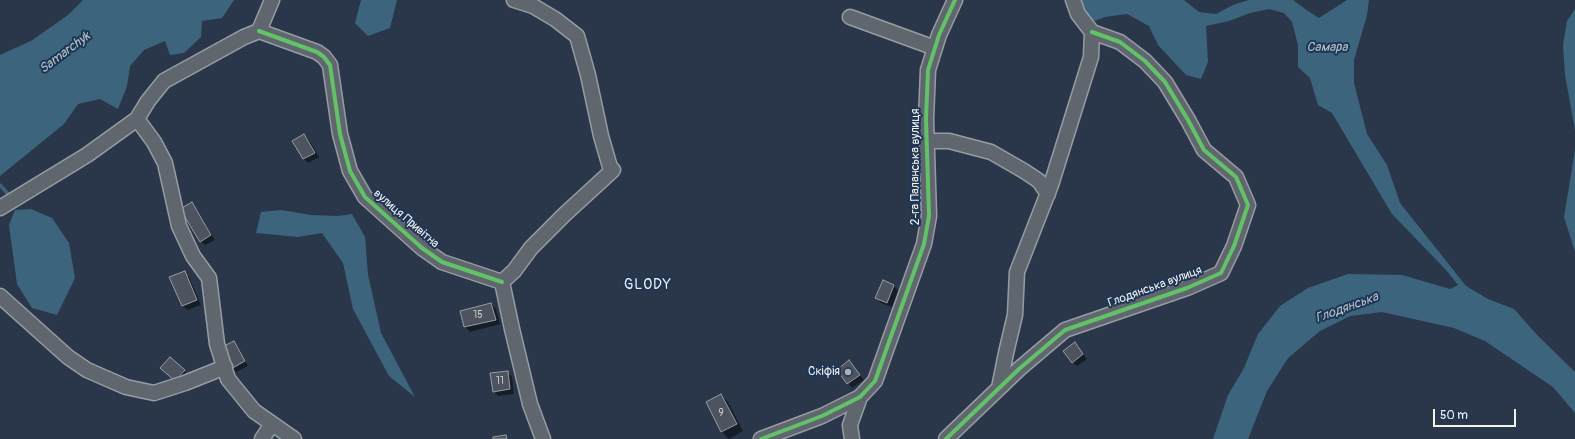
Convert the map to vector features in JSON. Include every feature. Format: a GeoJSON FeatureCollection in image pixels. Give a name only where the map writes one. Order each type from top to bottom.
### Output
{"type":"FeatureCollection","features":[{"type":"Feature","properties":{"kind":"street"},"geometry":{"type":"LineString","coordinates":[[1,207],[87,155],[137,119],[148,101],[164,81],[244,37],[259,31],[272,0]]}},
{"type":"Feature","properties":{"kind":"street"},"geometry":{"type":"LineString","coordinates":[[514,0],[531,3],[577,36],[588,75],[601,136],[610,167],[613,170],[565,214],[531,248],[514,271],[502,282],[530,404],[544,439]]}},
{"type":"Feature","properties":{"kind":"street","name":"2-га Паланська вулиця"},"geometry":{"type":"LineString","coordinates":[[860,397],[875,381],[924,244],[929,216],[926,119],[928,70],[935,48],[955,0]]}},
{"type":"Feature","properties":{"kind":"street"},"geometry":{"type":"LineString","coordinates":[[999,388],[1015,315],[1018,272],[1048,194],[1091,56],[1092,32],[1078,14],[1073,0]]}},
{"type":"Feature","properties":{"kind":"street"},"geometry":{"type":"LineString","coordinates":[[850,17],[935,48]]}},
{"type":"Feature","properties":{"kind":"street","name":"вулиця Привітна"},"geometry":{"type":"LineString","coordinates":[[259,31],[317,52],[324,57],[330,65],[340,134],[350,170],[365,197],[422,248],[442,262],[502,282]]}},
{"type":"Feature","properties":{"kind":"street","name":"Глодянська вулиця"},"geometry":{"type":"LineString","coordinates":[[946,439],[1019,368],[1065,330],[1187,288],[1221,273],[1234,246],[1248,205],[1236,177],[1204,150],[1165,82],[1145,61],[1120,42],[1092,32]]}},
{"type":"Feature","properties":{"kind":"street"},"geometry":{"type":"LineString","coordinates":[[137,119],[154,142],[165,163],[179,226],[193,256],[209,278],[217,344],[228,379],[254,411],[294,439]]}},
{"type":"Feature","properties":{"kind":"street"},"geometry":{"type":"LineString","coordinates":[[927,141],[949,141],[991,152],[1024,171],[1038,182],[1048,194]]}},
{"type":"Feature","properties":{"kind":"street"},"geometry":{"type":"LineString","coordinates":[[0,296],[87,370],[126,387],[154,393],[185,383],[225,367]]}},
{"type":"Feature","properties":{"kind":"street"},"geometry":{"type":"LineString","coordinates":[[762,439],[822,416],[860,397]]}},
{"type":"Feature","properties":{"kind":"street"},"geometry":{"type":"LineString","coordinates":[[852,439],[850,425],[860,397]]}},
{"type":"Feature","properties":{"kind":"street"},"geometry":{"type":"LineString","coordinates":[[262,439],[272,424]]}},
{"type":"Feature","properties":{"kind":"water","name":"Samarchyk"},"geometry":{"type":"Polygon","coordinates":[[[83,0],[234,0],[222,18],[202,21],[201,37],[184,53],[170,55],[165,41],[144,50],[130,66],[127,86],[118,109],[100,99],[78,104],[64,124],[0,176],[0,55],[31,41],[68,15],[83,0]]]}},
{"type":"Feature","properties":{"kind":"water"},"geometry":{"type":"Polygon","coordinates":[[[361,0],[397,0],[390,28],[368,36],[355,23],[361,0]]]}},
{"type":"Feature","properties":{"kind":"water","name":"Самара"},"geometry":{"type":"Polygon","coordinates":[[[1081,0],[1184,0],[1199,12],[1216,14],[1233,5],[1249,0],[1293,0],[1319,18],[1347,0],[1369,0],[1367,15],[1354,60],[1354,83],[1367,134],[1387,165],[1400,203],[1466,286],[1488,299],[1514,309],[1538,336],[1575,372],[1575,413],[1553,387],[1485,341],[1454,328],[1382,312],[1350,316],[1320,331],[1288,358],[1267,391],[1248,439],[1213,439],[1228,395],[1244,368],[1258,334],[1280,306],[1308,288],[1348,274],[1402,275],[1450,289],[1458,285],[1447,271],[1392,214],[1332,113],[1318,105],[1310,78],[1298,67],[1298,45],[1292,22],[1284,13],[1269,9],[1206,26],[1208,62],[1201,79],[1186,75],[1158,45],[1149,26],[1127,14],[1105,17],[1089,23],[1081,10],[1081,0]]]}},
{"type":"Feature","properties":{"kind":"water"},"geometry":{"type":"Polygon","coordinates":[[[1575,9],[1575,130],[1565,75],[1563,45],[1567,21],[1575,9]]]}},
{"type":"Feature","properties":{"kind":"water"},"geometry":{"type":"Polygon","coordinates":[[[1575,150],[1575,252],[1564,217],[1575,150]]]}},
{"type":"Feature","properties":{"kind":"water"},"geometry":{"type":"Polygon","coordinates":[[[31,209],[52,218],[69,243],[75,278],[57,315],[32,308],[17,284],[9,225],[15,210],[31,209]]]}},
{"type":"Feature","properties":{"kind":"water"},"geometry":{"type":"Polygon","coordinates":[[[281,210],[311,215],[338,216],[352,214],[365,237],[368,275],[381,333],[415,397],[389,376],[353,309],[343,263],[322,233],[298,237],[256,233],[261,212],[281,210]]]}},
{"type":"Feature","properties":{"kind":"building"},"geometry":{"type":"Polygon","coordinates":[[[304,134],[315,153],[303,159],[292,141],[304,134]]]}},
{"type":"Feature","properties":{"kind":"building"},"geometry":{"type":"Polygon","coordinates":[[[192,202],[211,235],[200,242],[180,209],[192,202]]]}},
{"type":"Feature","properties":{"kind":"building"},"geometry":{"type":"Polygon","coordinates":[[[185,271],[197,300],[182,306],[169,277],[185,271]]]}},
{"type":"Feature","properties":{"kind":"building"},"geometry":{"type":"Polygon","coordinates":[[[883,280],[894,285],[887,303],[875,298],[883,280]]]}},
{"type":"Feature","properties":{"kind":"building"},"geometry":{"type":"Polygon","coordinates":[[[491,303],[496,320],[464,327],[460,311],[491,303]]]}},
{"type":"Feature","properties":{"kind":"building"},"geometry":{"type":"Polygon","coordinates":[[[234,341],[245,361],[231,369],[220,348],[234,341]]]}},
{"type":"Feature","properties":{"kind":"building"},"geometry":{"type":"Polygon","coordinates":[[[1075,342],[1083,354],[1072,363],[1063,351],[1075,342]]]}},
{"type":"Feature","properties":{"kind":"building"},"geometry":{"type":"Polygon","coordinates":[[[170,357],[185,370],[175,381],[160,368],[170,357]]]}},
{"type":"Feature","properties":{"kind":"building","name":"Скіфія"},"geometry":{"type":"Polygon","coordinates":[[[849,360],[860,375],[847,384],[837,370],[849,360]]]}},
{"type":"Feature","properties":{"kind":"building"},"geometry":{"type":"Polygon","coordinates":[[[508,371],[510,389],[493,392],[490,373],[508,371]]]}},
{"type":"Feature","properties":{"kind":"building"},"geometry":{"type":"Polygon","coordinates":[[[721,394],[737,424],[721,432],[706,402],[721,394]]]}},
{"type":"Feature","properties":{"kind":"building"},"geometry":{"type":"Polygon","coordinates":[[[506,435],[507,439],[493,439],[493,437],[506,435]]]}},
{"type":"Feature","properties":{"kind":"waterway"},"geometry":{"type":"LineString","coordinates":[[0,185],[10,198]]}},
{"type":"Feature","properties":{"kind":"cycle path"},"geometry":{"type":"LineString","coordinates":[[761,439],[822,416],[860,397],[875,381],[924,244],[929,216],[926,119],[928,70],[939,35],[955,0]]}},
{"type":"Feature","properties":{"kind":"cycle path"},"geometry":{"type":"LineString","coordinates":[[259,31],[317,52],[324,57],[330,65],[340,134],[350,171],[365,197],[422,248],[442,262],[502,282]]}},
{"type":"Feature","properties":{"kind":"cycle path"},"geometry":{"type":"LineString","coordinates":[[946,439],[1019,369],[1065,330],[1187,288],[1221,273],[1234,246],[1248,205],[1236,177],[1204,150],[1165,82],[1145,61],[1120,42],[1092,32]]}},
{"type":"Feature","properties":{"kind":"place","name":"Скіфія"},"geometry":{"type":"Point","coordinates":[848,372]}},
{"type":"Feature","properties":{"kind":"district","name":"GLODY"},"geometry":{"type":"Point","coordinates":[648,285]}},
{"type":"Feature","properties":{"kind":"water label","name":"Глодянська"},"geometry":{"type":"Point","coordinates":[1347,308]}}]}
